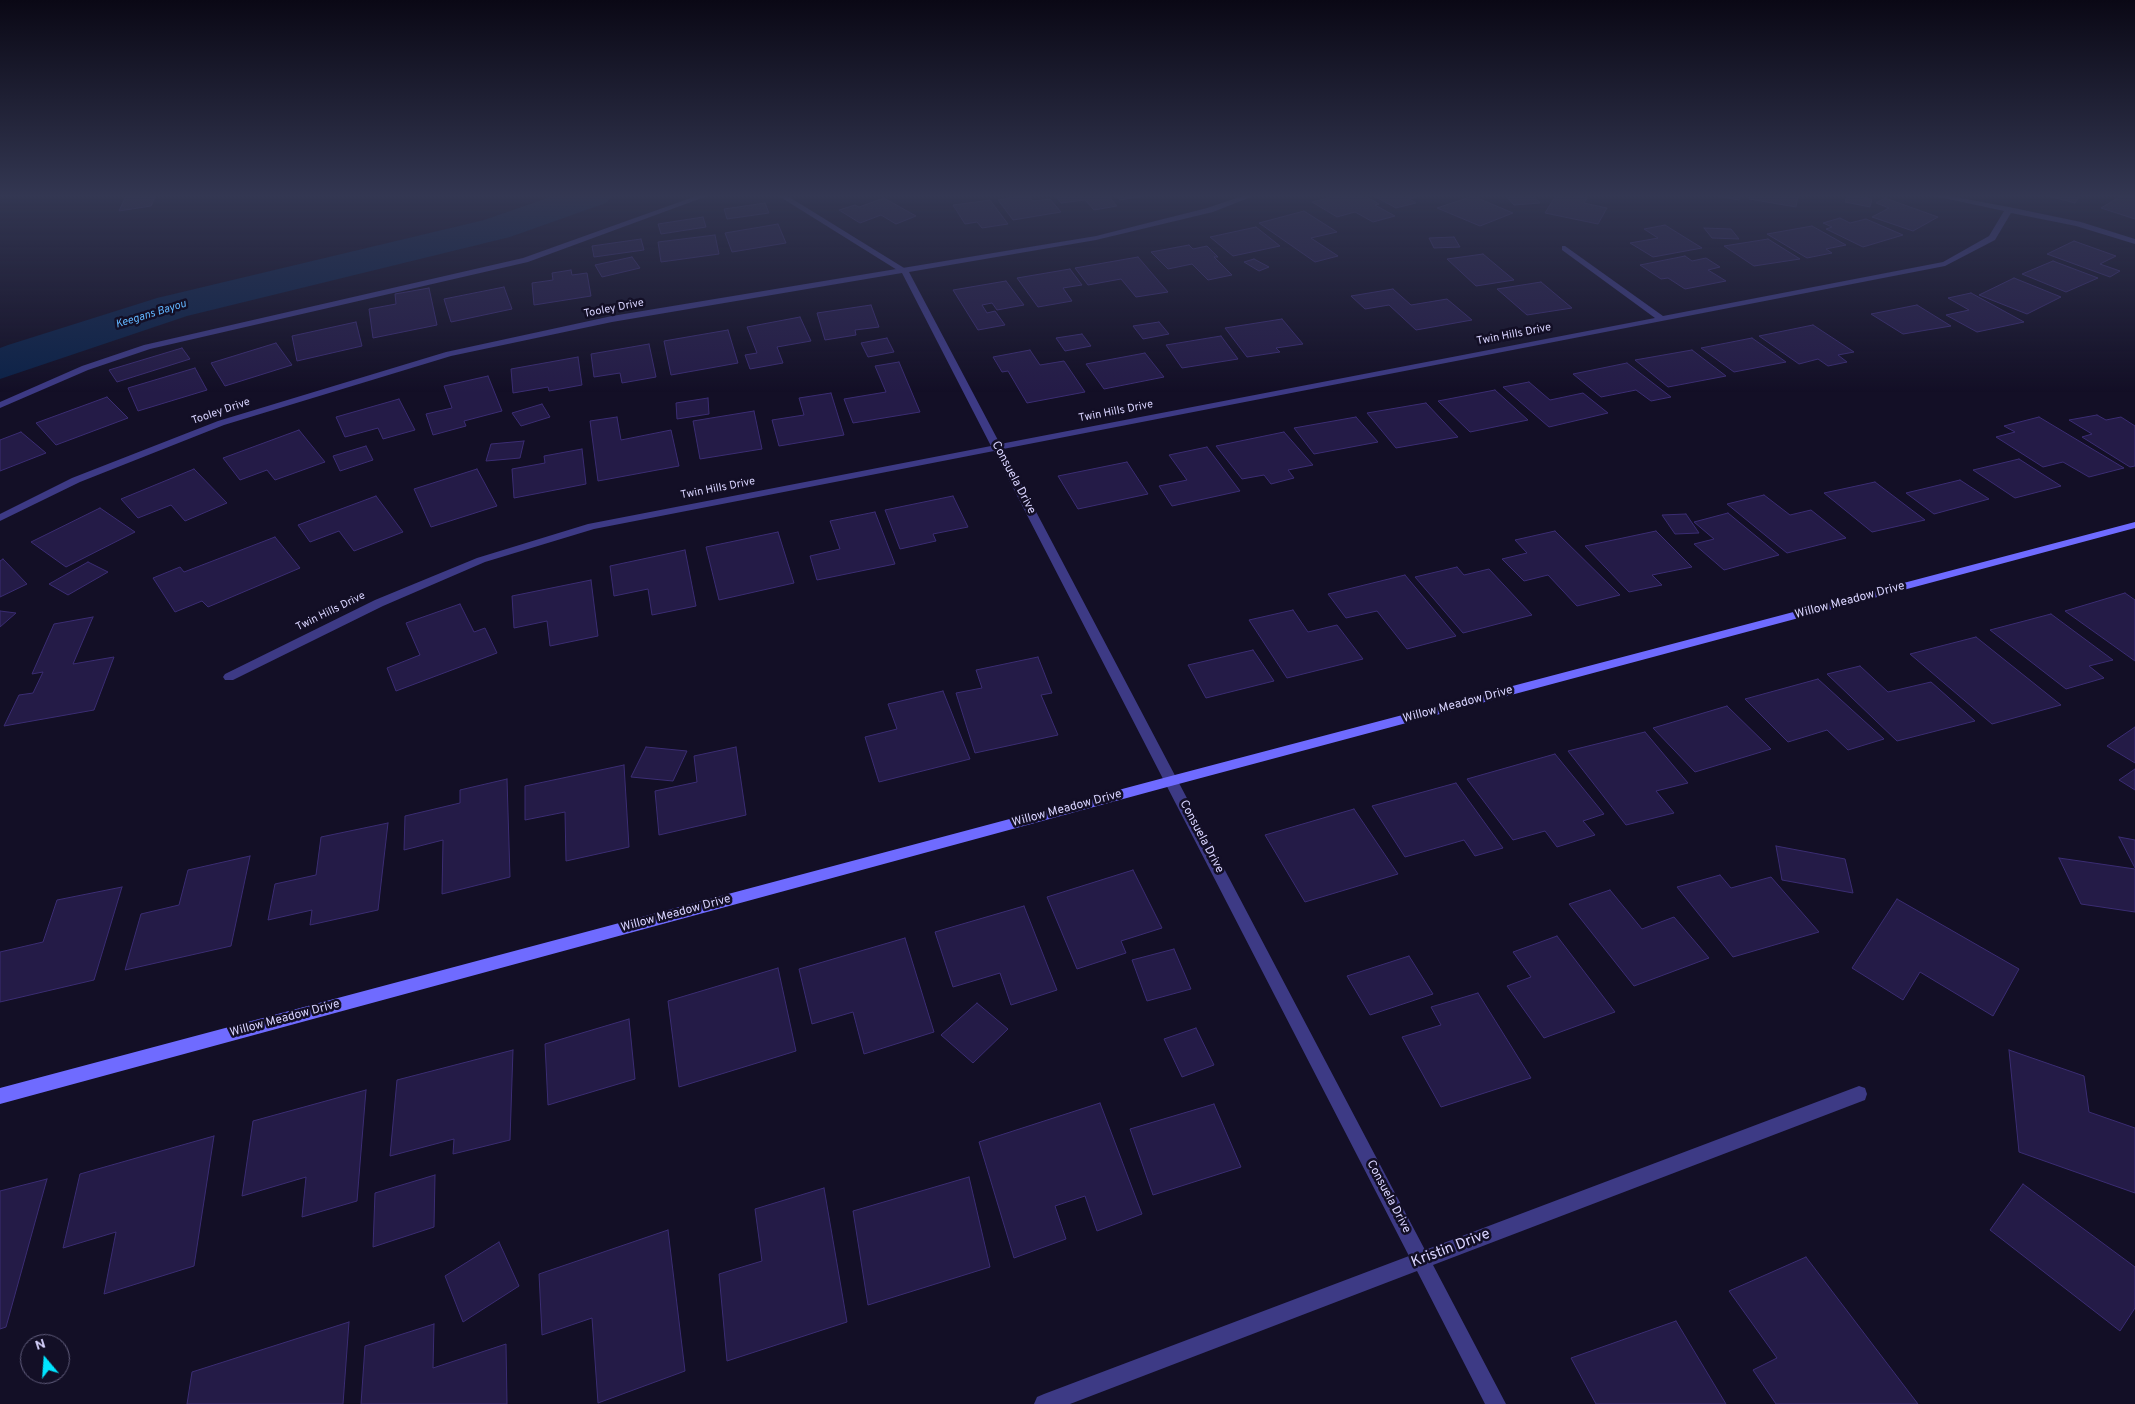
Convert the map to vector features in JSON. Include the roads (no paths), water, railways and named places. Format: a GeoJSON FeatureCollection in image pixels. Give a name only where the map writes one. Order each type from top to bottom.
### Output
{"type":"FeatureCollection","features":[{"type":"Feature","properties":{"kind":"street"},"geometry":{"type":"LineString","coordinates":[[0,405],[85,368],[147,347],[522,261]]}},
{"type":"Feature","properties":{"kind":"street"},"geometry":{"type":"LineString","coordinates":[[888,261],[905,271]]}},
{"type":"Feature","properties":{"kind":"street","name":"Tooley Drive"},"geometry":{"type":"LineString","coordinates":[[0,518],[76,480],[221,423],[449,354],[612,319],[966,261]]}},
{"type":"Feature","properties":{"kind":"street"},"geometry":{"type":"LineString","coordinates":[[1582,261],[1662,319]]}},
{"type":"Feature","properties":{"kind":"street","name":"Twin Hills Drive"},"geometry":{"type":"LineString","coordinates":[[229,677],[404,592],[481,560],[592,526],[1944,264],[1950,261]]}},
{"type":"Feature","properties":{"kind":"street","name":"Consuela Drive"},"geometry":{"type":"LineString","coordinates":[[905,271],[1496,1404]]}},
{"type":"Feature","properties":{"kind":"street","name":"Willow Meadow Drive"},"geometry":{"type":"LineString","coordinates":[[0,1096],[1171,781],[2135,525]]}},
{"type":"Feature","properties":{"kind":"street","name":"Kristin Drive"},"geometry":{"type":"LineString","coordinates":[[1044,1404],[1859,1094]]}},
{"type":"Feature","properties":{"kind":"waterway","name":"Keegans Bayou"},"geometry":{"type":"LineString","coordinates":[[0,365],[24,355],[172,307],[365,261]]}}]}
